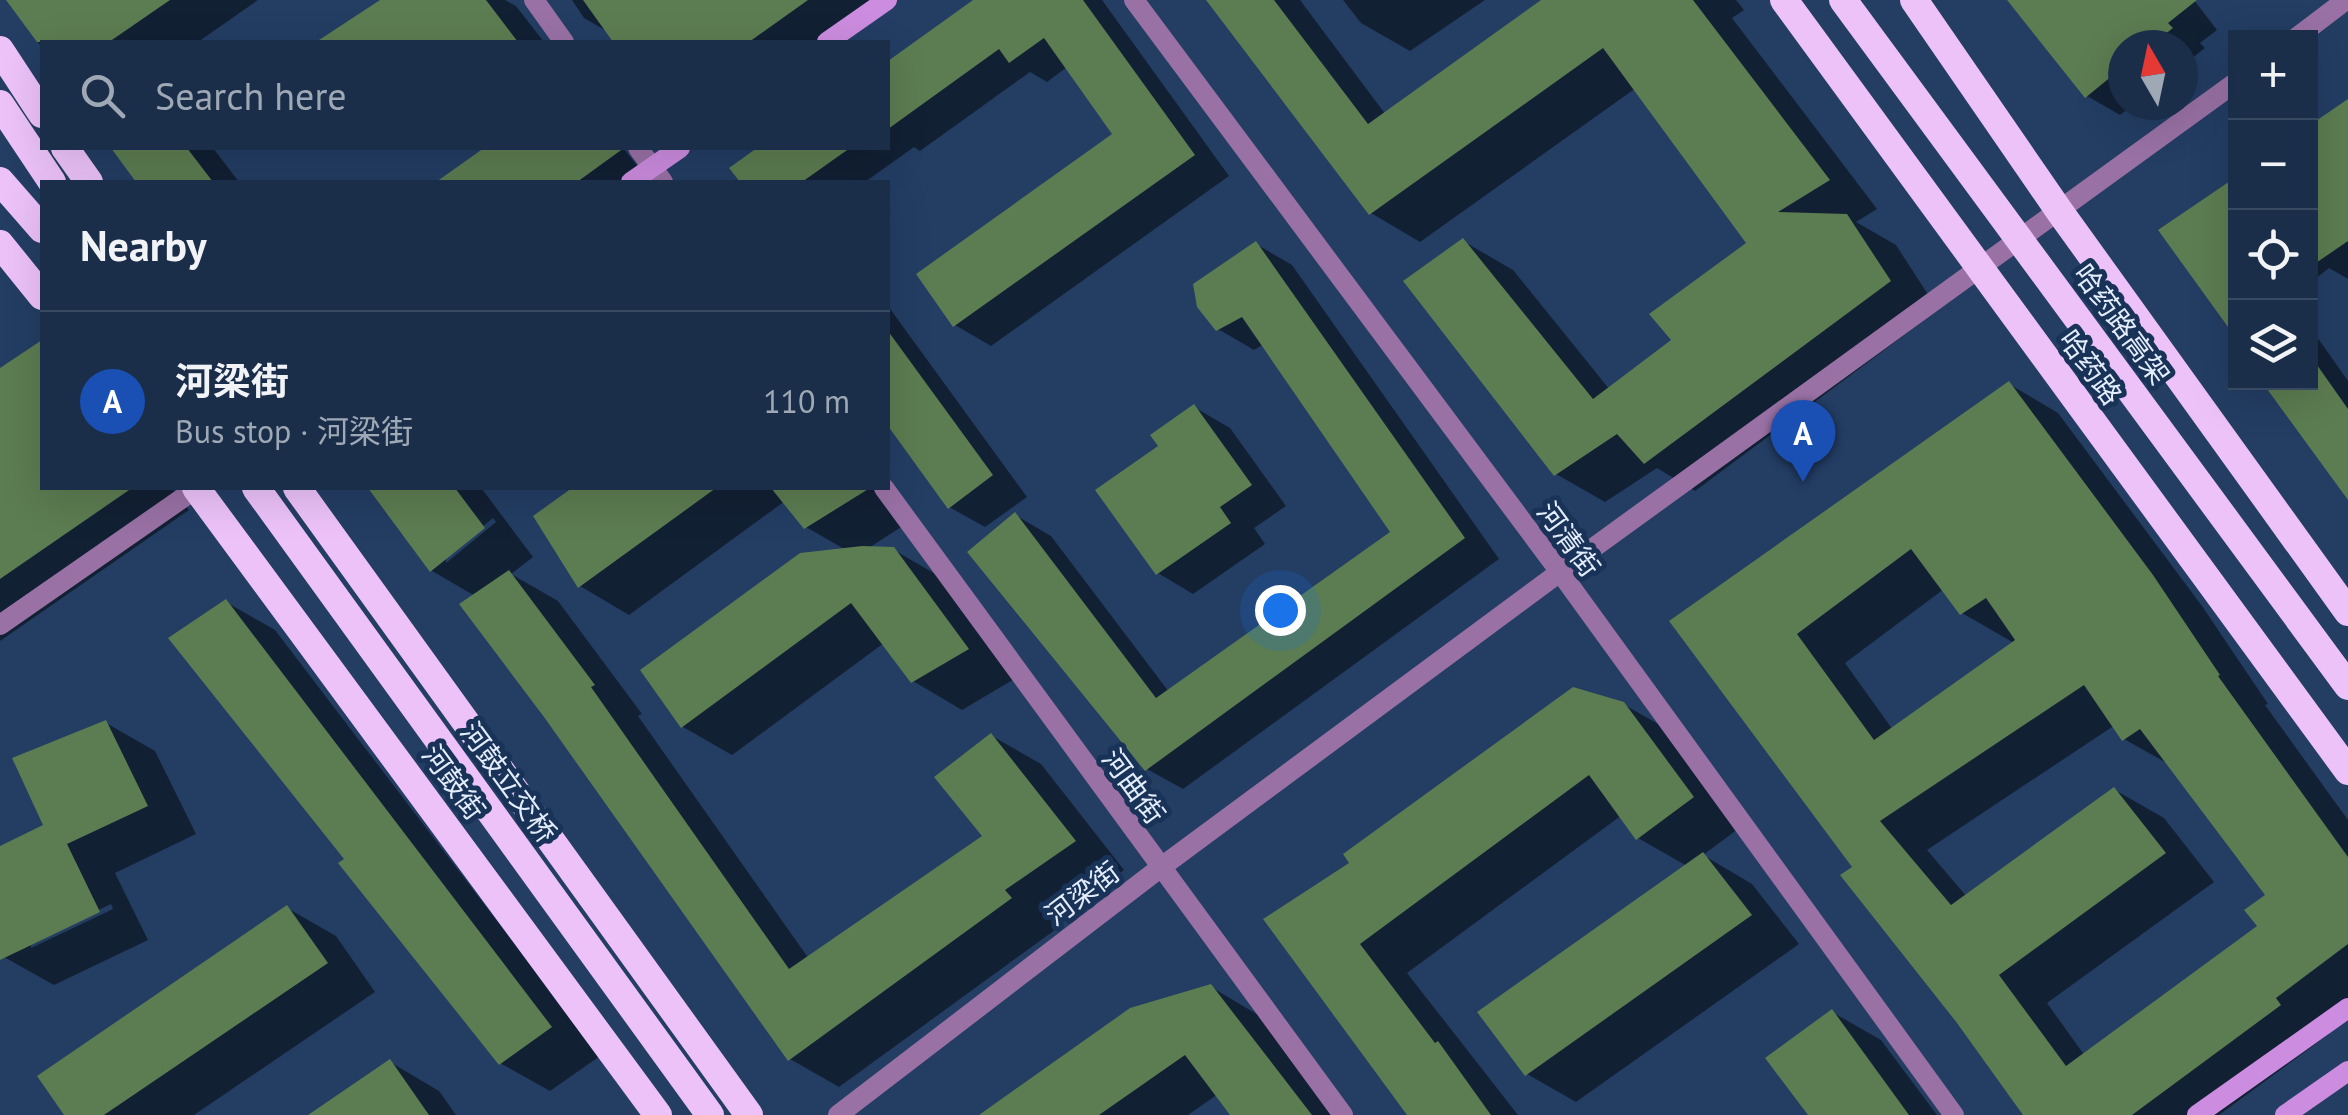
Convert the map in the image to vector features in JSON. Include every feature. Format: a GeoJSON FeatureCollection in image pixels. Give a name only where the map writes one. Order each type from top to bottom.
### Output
{"type":"FeatureCollection","features":[{"type":"Feature","properties":{"kind":"highway","name":"哈药路"},"geometry":{"type":"LineString","coordinates":[[1784,0],[2348,770]]}},
{"type":"Feature","properties":{"kind":"highway","name":"哈药路高架"},"geometry":{"type":"LineString","coordinates":[[1843,0],[2348,686]]}},
{"type":"Feature","properties":{"kind":"highway"},"geometry":{"type":"LineString","coordinates":[[1914,0],[2060,212],[2348,612]]}},
{"type":"Feature","properties":{"kind":"highway"},"geometry":{"type":"LineString","coordinates":[[0,50],[40,111]]}},
{"type":"Feature","properties":{"kind":"highway"},"geometry":{"type":"LineString","coordinates":[[0,104],[51,180]]}},
{"type":"Feature","properties":{"kind":"highway"},"geometry":{"type":"LineString","coordinates":[[67,150],[88,180]]}},
{"type":"Feature","properties":{"kind":"highway"},"geometry":{"type":"LineString","coordinates":[[0,181],[40,227]]}},
{"type":"Feature","properties":{"kind":"highway"},"geometry":{"type":"LineString","coordinates":[[0,244],[40,294]]}},
{"type":"Feature","properties":{"kind":"highway","name":"河鼓街"},"geometry":{"type":"LineString","coordinates":[[198,490],[658,1115]]}},
{"type":"Feature","properties":{"kind":"highway","name":"河鼓立交桥"},"geometry":{"type":"LineString","coordinates":[[257,490],[710,1115]]}},
{"type":"Feature","properties":{"kind":"highway","name":"河鼓街"},"geometry":{"type":"LineString","coordinates":[[298,490],[750,1115]]}},
{"type":"Feature","properties":{"kind":"main road"},"geometry":{"type":"LineString","coordinates":[[830,40],[887,0]]}},
{"type":"Feature","properties":{"kind":"main road"},"geometry":{"type":"LineString","coordinates":[[657,175],[678,150]]}},
{"type":"Feature","properties":{"kind":"main road"},"geometry":{"type":"LineString","coordinates":[[2197,1115],[2348,1008]]}},
{"type":"Feature","properties":{"kind":"main road"},"geometry":{"type":"LineString","coordinates":[[2285,1115],[2348,1072]]}},
{"type":"Feature","properties":{"kind":"street"},"geometry":{"type":"LineString","coordinates":[[534,0],[563,40]]}},
{"type":"Feature","properties":{"kind":"street","name":"河清街"},"geometry":{"type":"LineString","coordinates":[[1134,0],[1560,572],[1954,1115]]}},
{"type":"Feature","properties":{"kind":"street"},"geometry":{"type":"LineString","coordinates":[[2307,30],[2346,0]]}},
{"type":"Feature","properties":{"kind":"street","name":"河梁街"},"geometry":{"type":"LineString","coordinates":[[838,1115],[1160,868],[1560,572],[2228,88]]}},
{"type":"Feature","properties":{"kind":"street"},"geometry":{"type":"LineString","coordinates":[[639,150],[657,175]]}},
{"type":"Feature","properties":{"kind":"street"},"geometry":{"type":"LineString","coordinates":[[0,625],[194,490]]}},
{"type":"Feature","properties":{"kind":"street","name":"河曲街"},"geometry":{"type":"LineString","coordinates":[[885,490],[1343,1115]]}},
{"type":"Feature","properties":{"kind":"building"},"geometry":{"type":"Polygon","coordinates":[[[6,0],[170,0],[112,40],[37,42],[6,0]]]}},
{"type":"Feature","properties":{"kind":"building"},"geometry":{"type":"Polygon","coordinates":[[[380,0],[486,0],[516,40],[319,40],[380,0]]]}},
{"type":"Feature","properties":{"kind":"building"},"geometry":{"type":"Polygon","coordinates":[[[583,0],[808,0],[752,40],[612,40],[583,0]]]}},
{"type":"Feature","properties":{"kind":"building"},"geometry":{"type":"Polygon","coordinates":[[[973,0],[1083,0],[1195,155],[953,327],[916,274],[1112,134],[1044,38],[1009,63],[999,49],[890,128],[890,60],[973,0]]]}},
{"type":"Feature","properties":{"kind":"building"},"geometry":{"type":"Polygon","coordinates":[[[1206,0],[1274,0],[1368,124],[1541,0],[1693,0],[1830,180],[1778,212],[1847,214],[1891,281],[1644,464],[1617,434],[1554,476],[1403,281],[1463,238],[1593,399],[1671,340],[1649,314],[1746,243],[1603,48],[1369,215],[1206,0]]]}},
{"type":"Feature","properties":{"kind":"building"},"geometry":{"type":"Polygon","coordinates":[[[2007,0],[2197,0],[2168,23],[2173,28],[2170,30],[2108,30],[2108,79],[2085,98],[2007,0]]]}},
{"type":"Feature","properties":{"kind":"building"},"geometry":{"type":"Polygon","coordinates":[[[2348,99],[2348,241],[2318,262],[2318,120],[2348,99]]]}},
{"type":"Feature","properties":{"kind":"building"},"geometry":{"type":"Polygon","coordinates":[[[112,150],[189,150],[211,180],[135,180],[112,150]]]}},
{"type":"Feature","properties":{"kind":"building"},"geometry":{"type":"Polygon","coordinates":[[[481,150],[621,150],[580,180],[439,180],[481,150]]]}},
{"type":"Feature","properties":{"kind":"building"},"geometry":{"type":"Polygon","coordinates":[[[754,150],[847,150],[805,180],[738,180],[729,168],[754,150]]]}},
{"type":"Feature","properties":{"kind":"building"},"geometry":{"type":"Polygon","coordinates":[[[2228,182],[2228,327],[2158,230],[2228,182]]]}},
{"type":"Feature","properties":{"kind":"building"},"geometry":{"type":"Polygon","coordinates":[[[1256,241],[1465,538],[1145,771],[967,552],[1015,512],[1156,698],[1390,532],[1242,317],[1216,331],[1197,307],[1193,284],[1256,241]]]}},
{"type":"Feature","properties":{"kind":"building"},"geometry":{"type":"Polygon","coordinates":[[[890,334],[993,475],[948,509],[890,429],[890,334]]]}},
{"type":"Feature","properties":{"kind":"building"},"geometry":{"type":"Polygon","coordinates":[[[40,341],[40,490],[129,490],[0,579],[0,368],[40,341]]]}},
{"type":"Feature","properties":{"kind":"building"},"geometry":{"type":"Polygon","coordinates":[[[2318,366],[2348,409],[2348,500],[2268,390],[2318,390],[2318,366]]]}},
{"type":"Feature","properties":{"kind":"building"},"geometry":{"type":"Polygon","coordinates":[[[2009,381],[2153,575],[2218,676],[2348,857],[2348,944],[2276,998],[2281,1005],[2132,1115],[2023,1115],[1957,1023],[1840,875],[1852,867],[1669,621],[2009,381]],[[1911,549],[1797,634],[1874,740],[2015,640],[1986,598],[1960,615],[1911,549]],[[2084,685],[1880,821],[1951,905],[2114,787],[2166,853],[1999,975],[2066,1066],[2257,926],[2244,910],[2265,895],[2140,729],[2122,741],[2084,685]]]}},
{"type":"Feature","properties":{"kind":"building"},"geometry":{"type":"Polygon","coordinates":[[[1194,404],[1252,485],[1220,507],[1231,523],[1156,575],[1095,490],[1158,446],[1150,435],[1194,404]]]}},
{"type":"Feature","properties":{"kind":"building"},"geometry":{"type":"Polygon","coordinates":[[[369,490],[456,490],[485,528],[430,572],[369,490]]]}},
{"type":"Feature","properties":{"kind":"building"},"geometry":{"type":"Polygon","coordinates":[[[569,490],[713,490],[578,588],[533,516],[569,490]]]}},
{"type":"Feature","properties":{"kind":"building"},"geometry":{"type":"Polygon","coordinates":[[[773,490],[867,490],[804,529],[773,490]]]}},
{"type":"Feature","properties":{"kind":"building"},"geometry":{"type":"Polygon","coordinates":[[[862,546],[894,547],[969,649],[911,683],[851,603],[681,728],[640,670],[800,553],[862,546]]]}},
{"type":"Feature","properties":{"kind":"building"},"geometry":{"type":"Polygon","coordinates":[[[509,570],[595,685],[591,687],[789,969],[982,836],[934,777],[991,733],[1076,841],[1005,890],[1012,898],[788,1061],[459,604],[509,570]]]}},
{"type":"Feature","properties":{"kind":"building"},"geometry":{"type":"Polygon","coordinates":[[[226,599],[552,1027],[499,1065],[338,863],[344,859],[168,638],[226,599]]]}},
{"type":"Feature","properties":{"kind":"building"},"geometry":{"type":"Polygon","coordinates":[[[1573,687],[1624,702],[1694,797],[1636,840],[1589,775],[1360,944],[1491,1115],[1407,1115],[1263,919],[1349,863],[1343,854],[1573,687]]]}},
{"type":"Feature","properties":{"kind":"building"},"geometry":{"type":"Polygon","coordinates":[[[106,720],[148,806],[67,844],[100,912],[0,960],[0,846],[43,825],[12,758],[106,720]]]}},
{"type":"Feature","properties":{"kind":"building"},"geometry":{"type":"Polygon","coordinates":[[[1703,852],[1752,915],[1525,1076],[1477,1012],[1703,852]]]}},
{"type":"Feature","properties":{"kind":"building"},"geometry":{"type":"Polygon","coordinates":[[[287,905],[328,963],[104,1115],[64,1115],[37,1076],[287,905]]]}},
{"type":"Feature","properties":{"kind":"building"},"geometry":{"type":"Polygon","coordinates":[[[1211,984],[1312,1115],[1230,1115],[1185,1055],[1099,1115],[979,1115],[1130,1008],[1211,984]]]}},
{"type":"Feature","properties":{"kind":"building"},"geometry":{"type":"Polygon","coordinates":[[[1832,1009],[1909,1115],[1808,1115],[1765,1058],[1832,1009]]]}},
{"type":"Feature","properties":{"kind":"building"},"geometry":{"type":"Polygon","coordinates":[[[390,1059],[429,1115],[308,1115],[390,1059]]]}},
{"type":"Feature","properties":{"kind":"place","name":"河梁街"},"geometry":{"type":"Point","coordinates":[1803,482]}}]}
